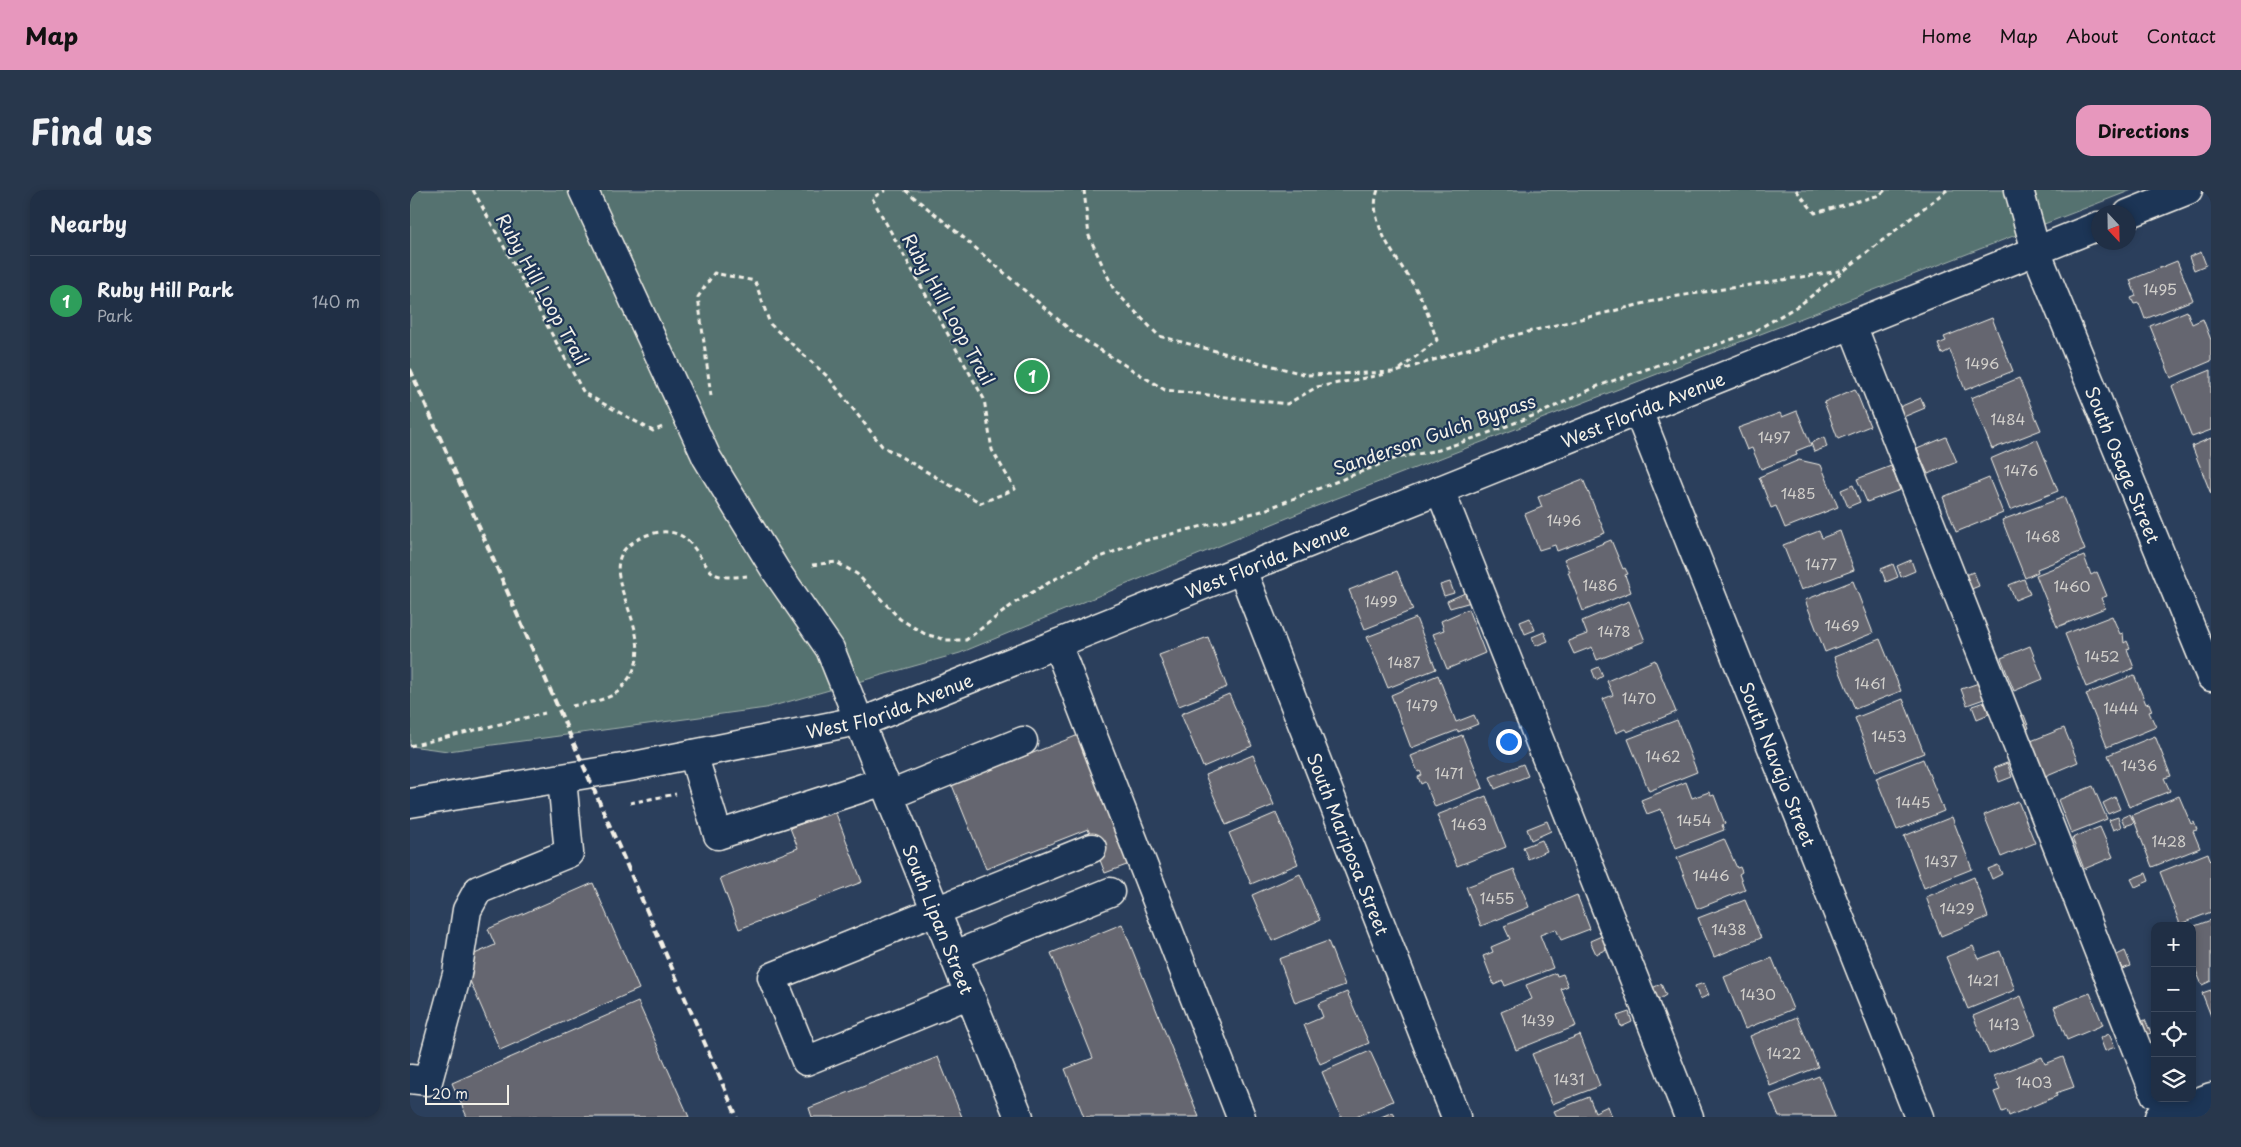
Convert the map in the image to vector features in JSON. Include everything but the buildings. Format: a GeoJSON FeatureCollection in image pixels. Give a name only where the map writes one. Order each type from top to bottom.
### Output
{"type":"FeatureCollection","features":[{"type":"Feature","properties":{"kind":"street","name":"South Lipan Street"},"geometry":{"type":"LineString","coordinates":[[583,190],[707,458],[766,554],[830,649],[1019,1117]]}},
{"type":"Feature","properties":{"kind":"street","name":"South Osage Street"},"geometry":{"type":"LineString","coordinates":[[2018,190],[2036,251],[2211,677]]}},
{"type":"Feature","properties":{"kind":"street"},"geometry":{"type":"LineString","coordinates":[[2136,211],[2188,190]]}},
{"type":"Feature","properties":{"kind":"street","name":"West Florida Avenue"},"geometry":{"type":"LineString","coordinates":[[410,803],[562,779],[872,718],[2091,229]]}},
{"type":"Feature","properties":{"kind":"street"},"geometry":{"type":"LineString","coordinates":[[1852,325],[2158,1106],[2211,1097]]}},
{"type":"Feature","properties":{"kind":"street","name":"South Navajo Street"},"geometry":{"type":"LineString","coordinates":[[1638,411],[1919,1117]]}},
{"type":"Feature","properties":{"kind":"street"},"geometry":{"type":"LineString","coordinates":[[1440,490],[1689,1117]]}},
{"type":"Feature","properties":{"kind":"street","name":"South Mariposa Street"},"geometry":{"type":"LineString","coordinates":[[1242,570],[1456,1117]]}},
{"type":"Feature","properties":{"kind":"street"},"geometry":{"type":"LineString","coordinates":[[1057,644],[1242,1117]]}},
{"type":"Feature","properties":{"kind":"street"},"geometry":{"type":"LineString","coordinates":[[693,754],[718,835],[887,788],[1023,741]]}},
{"type":"Feature","properties":{"kind":"street"},"geometry":{"type":"LineString","coordinates":[[410,1079],[428,1080],[457,974],[467,910],[478,890],[569,853],[562,779]]}},
{"type":"Feature","properties":{"kind":"street"},"geometry":{"type":"LineString","coordinates":[[970,994],[806,1060],[772,977],[1092,848]]}},
{"type":"Feature","properties":{"kind":"street"},"geometry":{"type":"LineString","coordinates":[[955,955],[1110,892]]}},
{"type":"Feature","properties":{"kind":"path","name":"Ruby Hill Loop Trail"},"geometry":{"type":"LineString","coordinates":[[472,190],[584,393],[653,431],[712,404],[698,297],[714,273],[755,281],[770,324],[828,378],[882,446],[981,503],[1015,489],[992,450],[984,399],[872,198],[886,190]]}},
{"type":"Feature","properties":{"kind":"path","name":"Ruby Hill Loop Trail"},"geometry":{"type":"LineString","coordinates":[[905,190],[957,232],[1076,335],[1164,390],[1287,404],[1317,388],[1396,372],[1437,340],[1422,300],[1379,230],[1375,196],[1378,190]]}},
{"type":"Feature","properties":{"kind":"path"},"geometry":{"type":"LineString","coordinates":[[1084,190],[1090,236],[1114,290],[1159,336],[1307,375],[1396,372],[1499,339],[1666,298],[1847,270]]}},
{"type":"Feature","properties":{"kind":"path"},"geometry":{"type":"LineString","coordinates":[[1796,190],[1815,213],[1880,194],[1885,190]]}},
{"type":"Feature","properties":{"kind":"path","name":"Sanderson Gulch Bypass"},"geometry":{"type":"LineString","coordinates":[[812,565],[836,562],[857,574],[900,619],[925,634],[946,640],[966,640],[1016,602],[1055,579],[1093,560],[1136,543],[1262,511],[1396,458],[1439,450],[1483,435],[1542,412],[1598,386],[1753,332],[1801,304],[1847,270],[1947,190]]}},
{"type":"Feature","properties":{"kind":"path"},"geometry":{"type":"LineString","coordinates":[[572,706],[617,693],[631,677],[639,655],[631,612],[619,581],[618,564],[624,551],[635,540],[654,534],[676,534],[686,539],[714,574],[730,578],[752,576]]}},
{"type":"Feature","properties":{"kind":"path"},"geometry":{"type":"LineString","coordinates":[[410,746],[545,713]]}},
{"type":"Feature","properties":{"kind":"path"},"geometry":{"type":"LineString","coordinates":[[630,803],[704,789]]}},
{"type":"Feature","properties":{"kind":"green space"},"geometry":{"type":"Polygon","coordinates":[[[410,190],[2132,190],[1304,511],[960,653],[766,708],[448,751],[410,746],[410,190]]]}},
{"type":"Feature","properties":{"kind":"railway"},"geometry":{"type":"LineString","coordinates":[[410,369],[737,1117]]}},
{"type":"Feature","properties":{"kind":"place","name":"Ruby Hill Park"},"geometry":{"type":"Point","coordinates":[1032,376]}}]}
